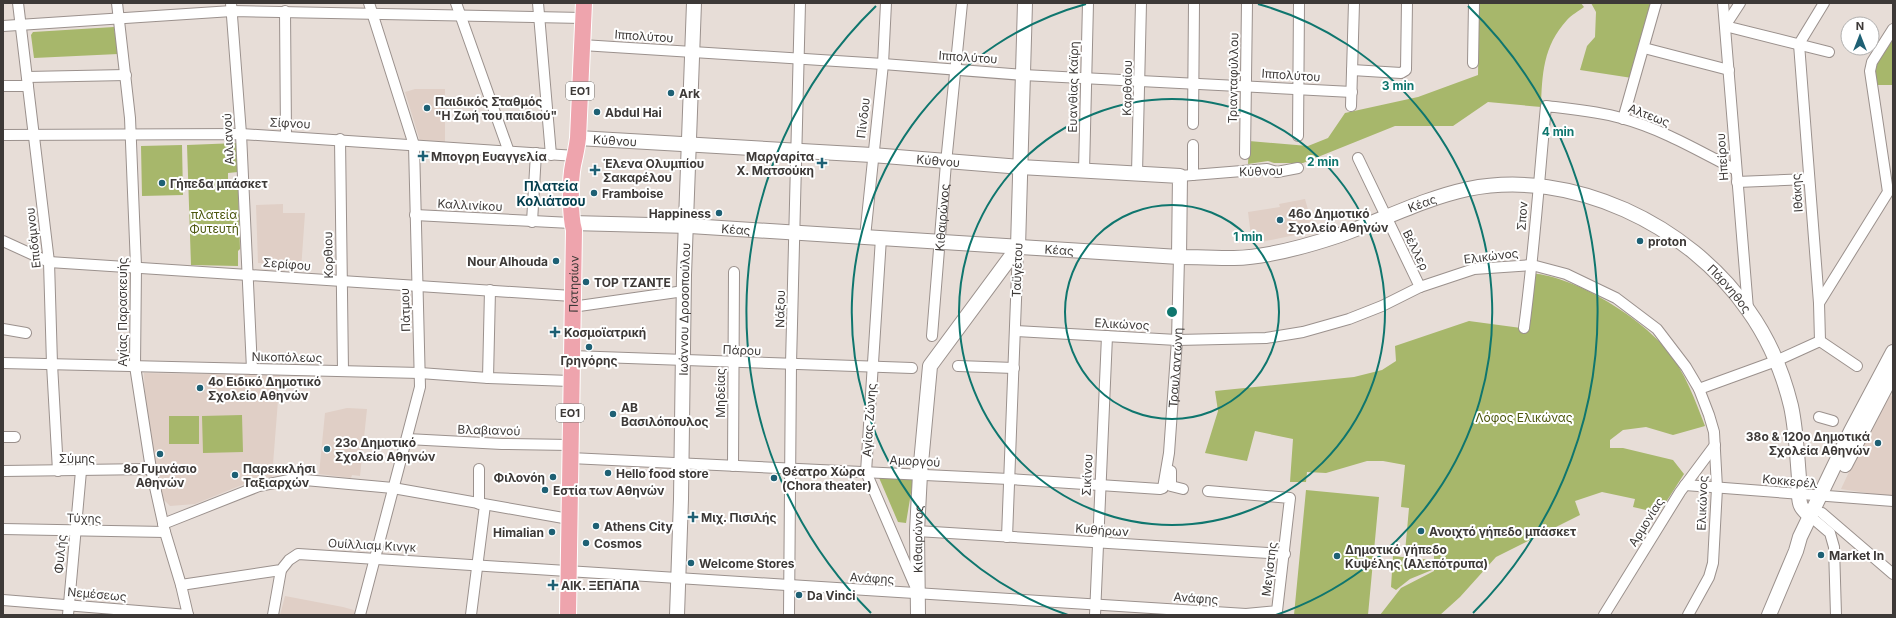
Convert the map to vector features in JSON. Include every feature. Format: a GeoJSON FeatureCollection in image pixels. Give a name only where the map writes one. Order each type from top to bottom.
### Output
{"type":"FeatureCollection","features":[{"type":"Feature","properties":{"kind":"main road","name":"Πατησίων"},"geometry":{"type":"LineString","coordinates":[[568,615],[570,381],[574,230],[571,223],[573,165],[576,156],[578,138],[584,10]]}},
{"type":"Feature","properties":{"kind":"street","name":"Επιδάμνου"},"geometry":{"type":"LineString","coordinates":[[18,3],[49,262],[52,364],[58,471]]}},
{"type":"Feature","properties":{"kind":"street","name":"Αγίας Παρασκευής"},"geometry":{"type":"LineString","coordinates":[[117,3],[126,74],[130,134],[136,266],[134,366],[151,469],[164,528],[181,585],[188,615]]}},
{"type":"Feature","properties":{"kind":"street"},"geometry":{"type":"LineString","coordinates":[[456,3],[509,152]]}},
{"type":"Feature","properties":{"kind":"street"},"geometry":{"type":"LineString","coordinates":[[538,3],[551,155]]}},
{"type":"Feature","properties":{"kind":"street","name":"Ιωάννου Δροσοπούλου"},"geometry":{"type":"LineString","coordinates":[[677,615],[682,463],[684,291],[694,3]]}},
{"type":"Feature","properties":{"kind":"street","name":"Νάξου"},"geometry":{"type":"LineString","coordinates":[[789,615],[794,232],[800,3]]}},
{"type":"Feature","properties":{"kind":"street","name":"Πίνδου"},"geometry":{"type":"LineString","coordinates":[[865,237],[872,155],[883,64],[886,3]]}},
{"type":"Feature","properties":{"kind":"street","name":"Κιθαιρώνος"},"geometry":{"type":"LineString","coordinates":[[932,336],[946,163],[962,3]]}},
{"type":"Feature","properties":{"kind":"street","name":"Ταϋγέτου"},"geometry":{"type":"LineString","coordinates":[[1007,537],[1014,368],[1025,3]]}},
{"type":"Feature","properties":{"kind":"street","name":"Ευανθίας Καϊρη"},"geometry":{"type":"LineString","coordinates":[[1084,171],[1088,3]]}},
{"type":"Feature","properties":{"kind":"street","name":"Καρθαίου"},"geometry":{"type":"LineString","coordinates":[[1137,173],[1141,3]]}},
{"type":"Feature","properties":{"kind":"street"},"geometry":{"type":"LineString","coordinates":[[1193,124],[1194,3]]}},
{"type":"Feature","properties":{"kind":"street","name":"Τριανταφύλλου"},"geometry":{"type":"LineString","coordinates":[[1245,154],[1247,3]]}},
{"type":"Feature","properties":{"kind":"street"},"geometry":{"type":"LineString","coordinates":[[1298,136],[1299,3]]}},
{"type":"Feature","properties":{"kind":"street"},"geometry":{"type":"LineString","coordinates":[[1351,106],[1354,3]]}},
{"type":"Feature","properties":{"kind":"street"},"geometry":{"type":"LineString","coordinates":[[1352,70],[1401,73],[1406,70],[1407,3]]}},
{"type":"Feature","properties":{"kind":"street"},"geometry":{"type":"LineString","coordinates":[[1473,63],[1474,3]]}},
{"type":"Feature","properties":{"kind":"street"},"geometry":{"type":"LineString","coordinates":[[1623,119],[1656,3]]}},
{"type":"Feature","properties":{"kind":"street","name":"Ηπείρου"},"geometry":{"type":"LineString","coordinates":[[1723,3],[1748,309]]}},
{"type":"Feature","properties":{"kind":"street"},"geometry":{"type":"LineString","coordinates":[[1740,3],[1725,26],[1829,52]]}},
{"type":"Feature","properties":{"kind":"street"},"geometry":{"type":"LineString","coordinates":[[1799,44],[1824,3]]}},
{"type":"Feature","properties":{"kind":"street"},"geometry":{"type":"LineString","coordinates":[[3,26],[119,18],[231,7],[285,11],[370,8],[459,14],[539,16],[584,10]]}},
{"type":"Feature","properties":{"kind":"street","name":"Αιλιανού"},"geometry":{"type":"LineString","coordinates":[[231,7],[241,134],[252,369]]}},
{"type":"Feature","properties":{"kind":"street","name":"Πάτμου"},"geometry":{"type":"LineString","coordinates":[[360,615],[420,387],[414,145],[370,8]]}},
{"type":"Feature","properties":{"kind":"street"},"geometry":{"type":"LineString","coordinates":[[285,11],[286,136]]}},
{"type":"Feature","properties":{"kind":"street"},"geometry":{"type":"LineString","coordinates":[[1819,303],[1890,195],[1870,71],[1872,62],[1893,29]]}},
{"type":"Feature","properties":{"kind":"street","name":"Ιθάκης"},"geometry":{"type":"LineString","coordinates":[[1799,44],[1819,303],[1820,341]]}},
{"type":"Feature","properties":{"kind":"street","name":"Ιππολύτου"},"geometry":{"type":"LineString","coordinates":[[582,45],[883,64],[1023,75],[1193,82],[1352,92]]}},
{"type":"Feature","properties":{"kind":"street"},"geometry":{"type":"LineString","coordinates":[[1644,48],[1728,70]]}},
{"type":"Feature","properties":{"kind":"street"},"geometry":{"type":"LineString","coordinates":[[3,86],[27,82],[126,74]]}},
{"type":"Feature","properties":{"kind":"street","name":"Αλτεως"},"geometry":{"type":"LineString","coordinates":[[1546,106],[1594,112],[1623,119],[1675,139],[1736,170]]}},
{"type":"Feature","properties":{"kind":"street","name":"Σπον"},"geometry":{"type":"LineString","coordinates":[[1524,328],[1532,265],[1537,186],[1546,106]]}},
{"type":"Feature","properties":{"kind":"street","name":"Σίφνου"},"geometry":{"type":"LineString","coordinates":[[3,135],[241,134],[340,139],[576,156]]}},
{"type":"Feature","properties":{"kind":"street","name":"Κύθνου"},"geometry":{"type":"LineString","coordinates":[[578,138],[872,155],[946,163],[1020,168],[1186,176],[1267,169],[1278,172],[1298,168]]}},
{"type":"Feature","properties":{"kind":"street","name":"Κορθιου"},"geometry":{"type":"LineString","coordinates":[[340,139],[343,371]]}},
{"type":"Feature","properties":{"kind":"street","name":"Τραυλαντώνη"},"geometry":{"type":"LineString","coordinates":[[1162,488],[1169,453],[1177,340],[1179,257],[1186,176],[1193,145]]}},
{"type":"Feature","properties":{"kind":"street"},"geometry":{"type":"LineString","coordinates":[[532,222],[536,153]]}},
{"type":"Feature","properties":{"kind":"street","name":"Βέλλερ"},"geometry":{"type":"LineString","coordinates":[[1358,158],[1420,288]]}},
{"type":"Feature","properties":{"kind":"street"},"geometry":{"type":"LineString","coordinates":[[1737,182],[1809,179]]}},
{"type":"Feature","properties":{"kind":"street","name":"Κέας"},"geometry":{"type":"LineString","coordinates":[[571,223],[687,225],[1179,257],[1234,258],[1274,253],[1337,236],[1420,203],[1470,189],[1514,185],[1537,186]]}},
{"type":"Feature","properties":{"kind":"street","name":"Πάρνηθος"},"geometry":{"type":"LineString","coordinates":[[1537,186],[1568,191],[1591,198],[1642,218],[1684,245],[1712,268],[1748,309],[1776,361],[1792,408],[1801,506],[1819,508]]}},
{"type":"Feature","properties":{"kind":"street","name":"Καλλινίκου"},"geometry":{"type":"LineString","coordinates":[[415,215],[571,223]]}},
{"type":"Feature","properties":{"kind":"street","name":"Αγίας Ζώνης"},"geometry":{"type":"LineString","coordinates":[[881,238],[866,472],[918,594],[918,615]]}},
{"type":"Feature","properties":{"kind":"street","name":"Σερίφου"},"geometry":{"type":"LineString","coordinates":[[3,241],[49,262],[136,266],[341,282],[490,290],[572,302],[684,291]]}},
{"type":"Feature","properties":{"kind":"street","name":"Κιθαιρώνος"},"geometry":{"type":"LineString","coordinates":[[918,594],[917,531],[920,474],[930,366],[1018,247]]}},
{"type":"Feature","properties":{"kind":"street","name":"Ελικώνος"},"geometry":{"type":"LineString","coordinates":[[1015,331],[1177,340],[1266,338],[1302,332],[1366,312],[1420,288],[1474,270],[1532,265],[1566,274],[1616,298],[1633,309],[1657,329],[1686,367],[1699,390],[1709,415],[1715,445],[1717,488],[1712,571],[1688,615]]}},
{"type":"Feature","properties":{"kind":"street","name":"Μηδείας"},"geometry":{"type":"LineString","coordinates":[[733,466],[734,272]]}},
{"type":"Feature","properties":{"kind":"street"},"geometry":{"type":"LineString","coordinates":[[488,378],[490,290]]}},
{"type":"Feature","properties":{"kind":"street"},"geometry":{"type":"LineString","coordinates":[[3,329],[26,333]]}},
{"type":"Feature","properties":{"kind":"street","name":"Σικίνου"},"geometry":{"type":"LineString","coordinates":[[1095,615],[1099,486],[1107,336]]}},
{"type":"Feature","properties":{"kind":"street"},"geometry":{"type":"LineString","coordinates":[[1699,390],[1776,361],[1820,341],[1857,366]]}},
{"type":"Feature","properties":{"kind":"street"},"geometry":{"type":"LineString","coordinates":[[1769,615],[1796,552],[1808,541],[1819,508],[1851,431],[1893,352]]}},
{"type":"Feature","properties":{"kind":"street","name":"Πάρου"},"geometry":{"type":"LineString","coordinates":[[571,356],[873,368],[912,368]]}},
{"type":"Feature","properties":{"kind":"street","name":"Νικοπόλεως"},"geometry":{"type":"LineString","coordinates":[[3,363],[420,373],[488,378],[570,381]]}},
{"type":"Feature","properties":{"kind":"street"},"geometry":{"type":"LineString","coordinates":[[958,366],[1014,368]]}},
{"type":"Feature","properties":{"kind":"street"},"geometry":{"type":"LineString","coordinates":[[1819,508],[1893,373]]}},
{"type":"Feature","properties":{"kind":"street"},"geometry":{"type":"LineString","coordinates":[[1819,417],[1833,421]]}},
{"type":"Feature","properties":{"kind":"street"},"geometry":{"type":"LineString","coordinates":[[3,436],[15,437]]}},
{"type":"Feature","properties":{"kind":"street","name":"Βλαβιανού"},"geometry":{"type":"LineString","coordinates":[[407,439],[502,444],[570,451]]}},
{"type":"Feature","properties":{"kind":"street","name":"Αρμονίας"},"geometry":{"type":"LineString","coordinates":[[1604,615],[1685,485],[1715,445]]}},
{"type":"Feature","properties":{"kind":"street","name":"Αμοργού"},"geometry":{"type":"LineString","coordinates":[[570,451],[682,463],[920,474],[1099,486],[1162,488]]}},
{"type":"Feature","properties":{"kind":"street"},"geometry":{"type":"LineString","coordinates":[[1169,453],[1171,460],[1171,486],[1183,489]]}},
{"type":"Feature","properties":{"kind":"street","name":"Σύμης"},"geometry":{"type":"LineString","coordinates":[[3,471],[151,469]]}},
{"type":"Feature","properties":{"kind":"street"},"geometry":{"type":"LineString","coordinates":[[471,615],[482,504],[479,469]]}},
{"type":"Feature","properties":{"kind":"street","name":"Φυλής"},"geometry":{"type":"LineString","coordinates":[[69,610],[81,471]]}},
{"type":"Feature","properties":{"kind":"street"},"geometry":{"type":"LineString","coordinates":[[164,528],[259,486],[302,480],[393,488],[569,519]]}},
{"type":"Feature","properties":{"kind":"street","name":"Κοκκερέλ"},"geometry":{"type":"LineString","coordinates":[[1685,485],[1800,495],[1819,508],[1893,501]]}},
{"type":"Feature","properties":{"kind":"street","name":"Μεγίστης"},"geometry":{"type":"LineString","coordinates":[[1208,491],[1290,498],[1285,554],[1277,611],[1246,614]]}},
{"type":"Feature","properties":{"kind":"street"},"geometry":{"type":"LineString","coordinates":[[1819,508],[1833,529],[1893,574]]}},
{"type":"Feature","properties":{"kind":"street","name":"Τύχης"},"geometry":{"type":"LineString","coordinates":[[3,529],[75,530],[164,528]]}},
{"type":"Feature","properties":{"kind":"street"},"geometry":{"type":"LineString","coordinates":[[1833,529],[1836,615]]}},
{"type":"Feature","properties":{"kind":"street","name":"Κυθήρων"},"geometry":{"type":"LineString","coordinates":[[917,531],[1285,554]]}},
{"type":"Feature","properties":{"kind":"street","name":"Ουίλλιαμ Κινγκ"},"geometry":{"type":"LineString","coordinates":[[281,570],[288,560],[298,554],[569,572]]}},
{"type":"Feature","properties":{"kind":"street"},"geometry":{"type":"LineString","coordinates":[[181,585],[281,570],[273,615]]}},
{"type":"Feature","properties":{"kind":"street","name":"Ανάφης"},"geometry":{"type":"LineString","coordinates":[[569,572],[1246,614]]}},
{"type":"Feature","properties":{"kind":"street","name":"Νεμέσεως"},"geometry":{"type":"LineString","coordinates":[[3,600],[69,610],[188,615]]}},
{"type":"Feature","properties":{"kind":"shaded area","name":"Παιδικός Σταθμός \"Η Ζωή του παιδιού\""},"geometry":{"type":"Polygon","coordinates":[[[415,89],[445,89],[445,143],[420,141],[405,92],[415,89]]]}},
{"type":"Feature","properties":{"kind":"shaded area","name":"46ο Δημοτικό Σχολείο Αθηνών"},"geometry":{"type":"Polygon","coordinates":[[[1305,199],[1314,231],[1252,244],[1248,212],[1280,207],[1279,204],[1305,199]]]}},
{"type":"Feature","properties":{"kind":"shaded area"},"geometry":{"type":"Polygon","coordinates":[[[283,204],[283,213],[305,213],[301,270],[296,269],[296,265],[258,263],[256,205],[283,204]]]}},
{"type":"Feature","properties":{"kind":"shaded area"},"geometry":{"type":"Polygon","coordinates":[[[144,373],[280,375],[272,477],[259,478],[195,504],[170,506],[163,499],[145,409],[144,373]]]}},
{"type":"Feature","properties":{"kind":"shaded area","name":"38ο & 120ο Δημοτικά Σχολεία Αθηνών"},"geometry":{"type":"Polygon","coordinates":[[[1886,393],[1893,397],[1893,497],[1841,489],[1886,393]]]}},
{"type":"Feature","properties":{"kind":"shaded area"},"geometry":{"type":"Polygon","coordinates":[[[347,408],[367,409],[360,476],[352,475],[351,478],[319,474],[325,413],[347,408]]]}},
{"type":"Feature","properties":{"kind":"shaded area"},"geometry":{"type":"Polygon","coordinates":[[[285,596],[357,611],[356,615],[280,615],[285,596]]]}},
{"type":"Feature","properties":{"kind":"green space"},"geometry":{"type":"Polygon","coordinates":[[[1479,3],[1581,3],[1584,7],[1569,18],[1559,30],[1548,51],[1543,72],[1541,107],[1488,102],[1453,126],[1395,126],[1303,163],[1274,163],[1268,161],[1248,164],[1249,141],[1308,146],[1328,138],[1345,113],[1418,97],[1478,75],[1479,3]]]}},
{"type":"Feature","properties":{"kind":"green space"},"geometry":{"type":"Polygon","coordinates":[[[1591,3],[1652,3],[1632,78],[1580,70],[1587,46],[1595,37],[1596,12],[1591,3]]]}},
{"type":"Feature","properties":{"kind":"green space"},"geometry":{"type":"Polygon","coordinates":[[[114,27],[118,54],[34,58],[31,35],[33,32],[114,27]]]}},
{"type":"Feature","properties":{"kind":"green space"},"geometry":{"type":"Polygon","coordinates":[[[1893,34],[1893,85],[1876,85],[1876,63],[1893,34]]]}},
{"type":"Feature","properties":{"kind":"green space","name":"πλατεία Φυτευτή"},"geometry":{"type":"Polygon","coordinates":[[[237,143],[238,172],[228,173],[228,185],[238,185],[240,249],[238,251],[238,266],[191,265],[187,145],[237,143]]]}},
{"type":"Feature","properties":{"kind":"green space"},"geometry":{"type":"Polygon","coordinates":[[[182,145],[183,195],[142,196],[141,146],[182,145]]]}},
{"type":"Feature","properties":{"kind":"green space","name":"Λόφος Ελικώνας"},"geometry":{"type":"Polygon","coordinates":[[[1527,273],[1545,275],[1584,289],[1603,299],[1640,324],[1667,350],[1679,368],[1689,386],[1705,426],[1673,435],[1646,427],[1623,430],[1610,440],[1610,448],[1623,448],[1673,460],[1684,474],[1659,513],[1633,507],[1635,499],[1602,492],[1575,501],[1580,515],[1496,557],[1460,597],[1440,615],[1380,615],[1401,588],[1434,571],[1434,555],[1405,552],[1409,508],[1401,507],[1405,465],[1383,461],[1367,461],[1326,473],[1307,472],[1306,482],[1290,482],[1293,439],[1255,431],[1247,461],[1205,453],[1218,411],[1215,391],[1354,377],[1382,370],[1396,361],[1395,346],[1469,321],[1521,328],[1527,273]]]}},
{"type":"Feature","properties":{"kind":"green space"},"geometry":{"type":"Polygon","coordinates":[[[242,415],[243,452],[203,453],[202,416],[242,415]]]}},
{"type":"Feature","properties":{"kind":"green space"},"geometry":{"type":"Polygon","coordinates":[[[169,416],[199,416],[199,444],[169,444],[169,416]]]}},
{"type":"Feature","properties":{"kind":"green space"},"geometry":{"type":"Polygon","coordinates":[[[877,473],[914,475],[906,523],[898,522],[877,473]]]}},
{"type":"Feature","properties":{"kind":"green space","name":"Δημοτικό γήπεδο Κυψέλης (Αλεπότρυπα)"},"geometry":{"type":"Polygon","coordinates":[[[1306,490],[1379,497],[1368,615],[1294,615],[1306,490]]]}},
{"type":"Feature","properties":{"kind":"green space"},"geometry":{"type":"Polygon","coordinates":[[[1393,556],[1432,560],[1432,570],[1410,579],[1396,590],[1391,587],[1393,556]]]}},
{"type":"Feature","properties":{"kind":"place","name":"Ark"},"geometry":{"type":"Point","coordinates":[671,93]}},
{"type":"Feature","properties":{"kind":"place","name":"Παιδικός Σταθμός \"Η Ζωή του παιδιού\""},"geometry":{"type":"Point","coordinates":[427,108]}},
{"type":"Feature","properties":{"kind":"place","name":"Abdul Hai"},"geometry":{"type":"Point","coordinates":[597,112]}},
{"type":"Feature","properties":{"kind":"place","name":"Μπογρη Ευαγγελία"},"geometry":{"type":"Point","coordinates":[423,156]}},
{"type":"Feature","properties":{"kind":"place","name":"Μαργαρίτα Χ. Ματσούκη"},"geometry":{"type":"Point","coordinates":[822,163]}},
{"type":"Feature","properties":{"kind":"place","name":"Έλενα Ολυμπίου Σακαρέλου"},"geometry":{"type":"Point","coordinates":[595,170]}},
{"type":"Feature","properties":{"kind":"place","name":"Γήπεδα μπάσκετ"},"geometry":{"type":"Point","coordinates":[162,183]}},
{"type":"Feature","properties":{"kind":"place","name":"Framboise"},"geometry":{"type":"Point","coordinates":[594,193]}},
{"type":"Feature","properties":{"kind":"place","name":"Happiness"},"geometry":{"type":"Point","coordinates":[719,213]}},
{"type":"Feature","properties":{"kind":"place","name":"46ο Δημοτικό Σχολείο Αθηνών"},"geometry":{"type":"Point","coordinates":[1280,220]}},
{"type":"Feature","properties":{"kind":"place","name":"proton"},"geometry":{"type":"Point","coordinates":[1640,241]}},
{"type":"Feature","properties":{"kind":"place","name":"Nour Alhouda"},"geometry":{"type":"Point","coordinates":[556,261]}},
{"type":"Feature","properties":{"kind":"place","name":"TOP TZANTE"},"geometry":{"type":"Point","coordinates":[586,282]}},
{"type":"Feature","properties":{"kind":"place","name":"Κοσμοϊατρική"},"geometry":{"type":"Point","coordinates":[555,332]}},
{"type":"Feature","properties":{"kind":"place","name":"Γρηγόρης"},"geometry":{"type":"Point","coordinates":[589,347]}},
{"type":"Feature","properties":{"kind":"place","name":"4ο Ειδικό Δημοτικό Σχολείο Αθηνών"},"geometry":{"type":"Point","coordinates":[200,388]}},
{"type":"Feature","properties":{"kind":"place","name":"ΑΒ Βασιλόπουλος"},"geometry":{"type":"Point","coordinates":[613,414]}},
{"type":"Feature","properties":{"kind":"place","name":"38ο & 120ο Δημοτικά Σχολεία Αθηνών"},"geometry":{"type":"Point","coordinates":[1878,443]}},
{"type":"Feature","properties":{"kind":"place","name":"23ο Δημοτικό Σχολείο Αθηνών"},"geometry":{"type":"Point","coordinates":[327,449]}},
{"type":"Feature","properties":{"kind":"place","name":"8ο Γυμνάσιο Αθηνών"},"geometry":{"type":"Point","coordinates":[160,454]}},
{"type":"Feature","properties":{"kind":"place","name":"Hello food store"},"geometry":{"type":"Point","coordinates":[608,473]}},
{"type":"Feature","properties":{"kind":"place","name":"Παρεκκλήσι Ταξιαρχών"},"geometry":{"type":"Point","coordinates":[235,475]}},
{"type":"Feature","properties":{"kind":"place","name":"Φιλονόη"},"geometry":{"type":"Point","coordinates":[553,477]}},
{"type":"Feature","properties":{"kind":"place","name":"Θέατρο Χώρα (Chora theater)"},"geometry":{"type":"Point","coordinates":[774,478]}},
{"type":"Feature","properties":{"kind":"place","name":"Εστία των Αθηνών"},"geometry":{"type":"Point","coordinates":[545,490]}},
{"type":"Feature","properties":{"kind":"place","name":"Μιχ. Πισιλής"},"geometry":{"type":"Point","coordinates":[693,517]}},
{"type":"Feature","properties":{"kind":"place","name":"Athens City"},"geometry":{"type":"Point","coordinates":[596,526]}},
{"type":"Feature","properties":{"kind":"place","name":"Ανοιχτό γήπεδο μπάσκετ"},"geometry":{"type":"Point","coordinates":[1421,531]}},
{"type":"Feature","properties":{"kind":"place","name":"Himalian"},"geometry":{"type":"Point","coordinates":[552,532]}},
{"type":"Feature","properties":{"kind":"place","name":"Cosmos"},"geometry":{"type":"Point","coordinates":[586,543]}},
{"type":"Feature","properties":{"kind":"place","name":"Market In"},"geometry":{"type":"Point","coordinates":[1821,555]}},
{"type":"Feature","properties":{"kind":"place","name":"Δημοτικό γήπεδο Κυψέλης (Αλεπότρυπα)"},"geometry":{"type":"Point","coordinates":[1337,556]}},
{"type":"Feature","properties":{"kind":"place","name":"Welcome Stores"},"geometry":{"type":"Point","coordinates":[691,563]}},
{"type":"Feature","properties":{"kind":"place","name":"ΑΙΚ. ΞΕΠΑΠΑ"},"geometry":{"type":"Point","coordinates":[553,585]}},
{"type":"Feature","properties":{"kind":"place","name":"Da Vinci"},"geometry":{"type":"Point","coordinates":[799,595]}},
{"type":"Feature","properties":{"kind":"district","name":"Πλατεία Κολιάτσου"},"geometry":{"type":"Point","coordinates":[551,194]}}]}
